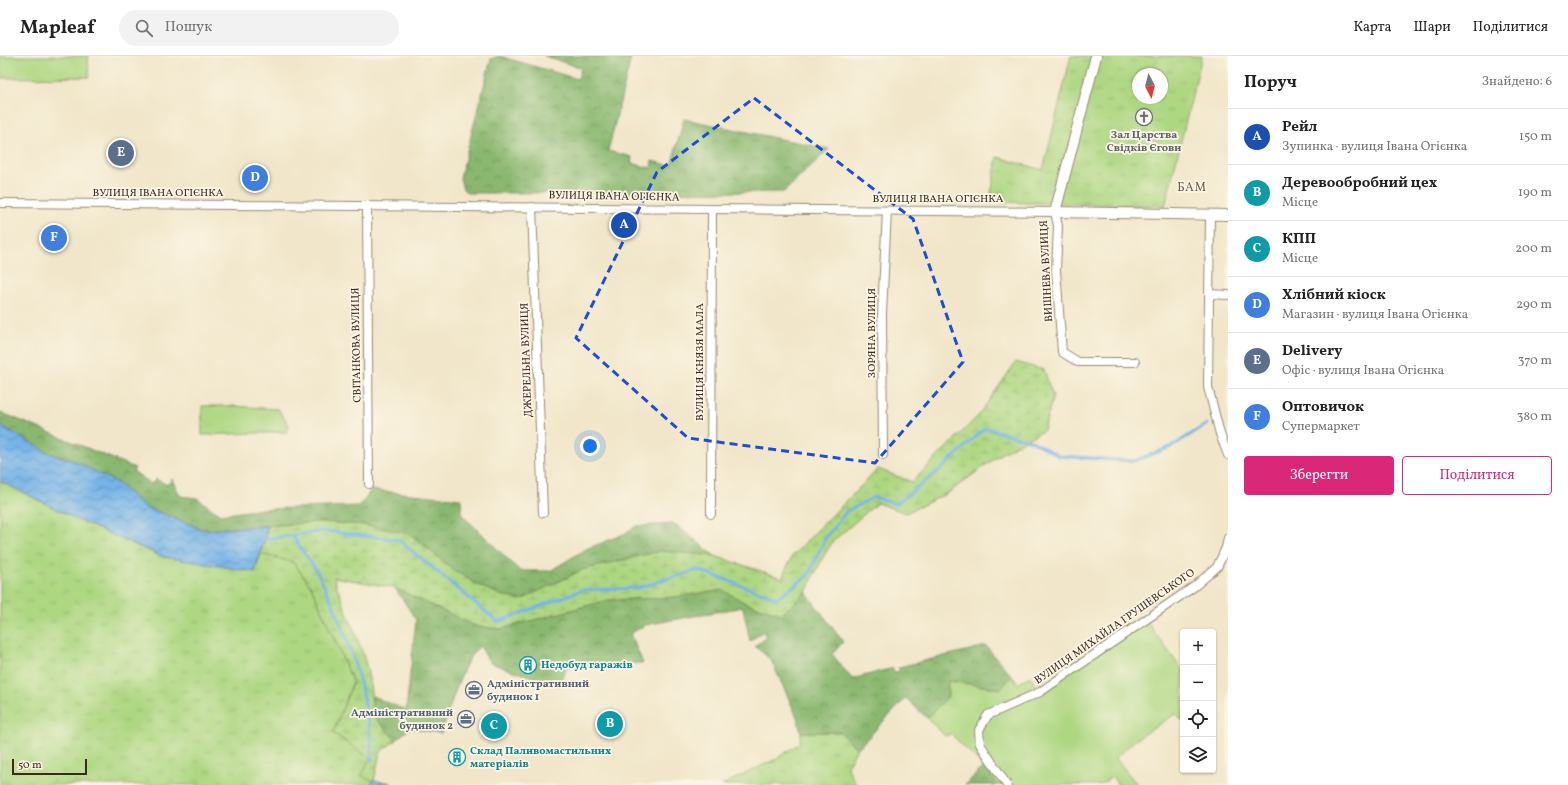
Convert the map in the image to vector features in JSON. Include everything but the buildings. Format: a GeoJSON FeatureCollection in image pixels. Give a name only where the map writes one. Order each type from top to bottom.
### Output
{"type":"FeatureCollection","features":[{"type":"Feature","properties":{"kind":"street"},"geometry":{"type":"LineString","coordinates":[[1055,212],[1096,56]]}},
{"type":"Feature","properties":{"kind":"street","name":"ВУЛИЦЯ ІВАНА ОГІЄНКА"},"geometry":{"type":"LineString","coordinates":[[0,203],[367,205],[1228,215]]}},
{"type":"Feature","properties":{"kind":"street","name":"СВІТАНКОВА ВУЛИЦЯ"},"geometry":{"type":"LineString","coordinates":[[367,205],[369,484]]}},
{"type":"Feature","properties":{"kind":"street","name":"ДЖЕРЕЛЬНА ВУЛИЦЯ"},"geometry":{"type":"LineString","coordinates":[[532,208],[543,513]]}},
{"type":"Feature","properties":{"kind":"street","name":"ВУЛИЦЯ КНЯЗЯ МАЛА"},"geometry":{"type":"LineString","coordinates":[[711,514],[712,210]]}},
{"type":"Feature","properties":{"kind":"street","name":"ЗОРЯНА ВУЛИЦЯ"},"geometry":{"type":"LineString","coordinates":[[883,455],[882,313],[887,211]]}},
{"type":"Feature","properties":{"kind":"street","name":"ВИШНЕВА ВУЛИЦЯ"},"geometry":{"type":"LineString","coordinates":[[1055,212],[1058,226],[1056,270],[1062,352],[1078,362],[1135,362]]}},
{"type":"Feature","properties":{"kind":"street"},"geometry":{"type":"LineString","coordinates":[[1210,215],[1208,387],[1220,434],[1228,455]]}},
{"type":"Feature","properties":{"kind":"street"},"geometry":{"type":"LineString","coordinates":[[1210,294],[1228,295]]}},
{"type":"Feature","properties":{"kind":"street","name":"ВУЛИЦЯ МИХАЙЛА ГРУШЕВСЬКОГО"},"geometry":{"type":"LineString","coordinates":[[1006,785],[980,744],[979,730],[988,715],[1040,692],[1188,590],[1217,567],[1227,549],[1228,538]]}},
{"type":"Feature","properties":{"kind":"highlighted area"},"geometry":{"type":"Polygon","coordinates":[[[754,98],[913,219],[963,362],[875,463],[688,438],[576,338],[657,172],[754,98]]]}},
{"type":"Feature","properties":{"kind":"green space"},"geometry":{"type":"Polygon","coordinates":[[[0,56],[88,56],[89,77],[0,78],[0,56]]]}},
{"type":"Feature","properties":{"kind":"green space"},"geometry":{"type":"Polygon","coordinates":[[[499,56],[578,79],[581,68],[544,56],[623,56],[631,58],[608,151],[632,157],[631,163],[651,168],[652,161],[671,166],[684,119],[829,149],[784,192],[468,193],[463,189],[460,178],[491,59],[499,56]]]}},
{"type":"Feature","properties":{"kind":"green space"},"geometry":{"type":"Polygon","coordinates":[[[1071,56],[1202,56],[1165,206],[990,202],[997,157],[1043,170],[1071,56]]]}},
{"type":"Feature","properties":{"kind":"green space"},"geometry":{"type":"Polygon","coordinates":[[[1016,362],[1044,370],[1053,396],[1044,430],[1002,453],[948,493],[906,513],[877,503],[833,541],[822,559],[806,592],[782,614],[746,603],[722,590],[674,597],[608,600],[500,629],[475,626],[395,588],[334,577],[365,660],[371,695],[371,714],[396,740],[380,752],[374,781],[361,776],[370,758],[333,733],[353,682],[311,586],[293,562],[261,554],[268,526],[320,522],[364,525],[410,534],[452,569],[478,585],[500,595],[521,600],[582,570],[660,551],[715,556],[782,578],[792,556],[878,469],[912,482],[978,416],[1016,362]]]}},
{"type":"Feature","properties":{"kind":"green space"},"geometry":{"type":"Polygon","coordinates":[[[202,406],[278,409],[289,425],[287,432],[202,435],[202,406]]]}},
{"type":"Feature","properties":{"kind":"green space"},"geometry":{"type":"Polygon","coordinates":[[[0,412],[135,468],[133,471],[151,484],[156,479],[167,485],[172,479],[180,496],[197,498],[220,515],[262,509],[360,506],[371,490],[461,499],[462,515],[520,571],[550,571],[586,549],[624,534],[636,526],[675,524],[715,556],[660,551],[582,570],[521,600],[500,595],[478,585],[452,569],[410,534],[364,525],[320,522],[204,530],[146,507],[116,482],[74,461],[51,454],[1,427],[0,412]]]}},
{"type":"Feature","properties":{"kind":"green space"},"geometry":{"type":"Polygon","coordinates":[[[0,481],[78,520],[163,557],[255,571],[261,554],[293,562],[311,586],[353,682],[333,733],[370,758],[362,776],[374,781],[369,785],[0,785],[0,481]]]}},
{"type":"Feature","properties":{"kind":"green space"},"geometry":{"type":"Polygon","coordinates":[[[395,588],[475,626],[500,629],[608,600],[674,597],[722,590],[746,603],[782,614],[806,592],[843,642],[832,654],[852,679],[893,668],[894,672],[899,672],[899,667],[986,646],[1012,676],[1001,689],[948,681],[948,697],[927,718],[906,698],[857,749],[840,732],[801,732],[798,719],[771,660],[755,646],[766,637],[763,631],[750,641],[743,607],[645,625],[630,634],[643,663],[567,666],[560,686],[490,663],[480,646],[474,652],[462,673],[441,733],[410,728],[396,740],[371,714],[372,696],[406,710],[416,620],[395,588]]]}},
{"type":"Feature","properties":{"kind":"green space"},"geometry":{"type":"Polygon","coordinates":[[[1146,621],[1180,667],[1180,718],[1175,714],[1134,741],[1115,758],[1137,784],[1136,785],[1119,785],[1112,777],[1100,785],[998,785],[984,767],[951,734],[945,736],[927,718],[948,697],[948,681],[1001,689],[1012,676],[1018,684],[1030,676],[1039,691],[1146,621]]]}},
{"type":"Feature","properties":{"kind":"green space"},"geometry":{"type":"Polygon","coordinates":[[[801,732],[840,732],[857,749],[847,766],[856,785],[722,785],[776,759],[800,743],[801,732]]]}},
{"type":"Feature","properties":{"kind":"green space"},"geometry":{"type":"Polygon","coordinates":[[[984,767],[998,785],[965,785],[984,767]]]}},
{"type":"Feature","properties":{"kind":"water"},"geometry":{"type":"Polygon","coordinates":[[[0,425],[51,454],[74,461],[116,482],[146,507],[204,530],[268,526],[255,572],[163,557],[78,520],[0,481],[0,425]]]}},
{"type":"Feature","properties":{"kind":"water"},"geometry":{"type":"Polygon","coordinates":[[[374,781],[388,782],[393,785],[369,785],[374,781]]]}},
{"type":"Feature","properties":{"kind":"waterway"},"geometry":{"type":"LineString","coordinates":[[261,540],[323,531],[399,540],[498,622],[582,590],[637,588],[698,570],[777,598],[808,576],[826,537],[847,511],[874,497],[896,504],[940,470],[985,428],[1032,441],[1059,456],[1134,461],[1171,447],[1207,424]]}},
{"type":"Feature","properties":{"kind":"waterway"},"geometry":{"type":"LineString","coordinates":[[292,535],[321,579],[340,621],[356,667],[362,691],[367,715],[372,761]]}},
{"type":"Feature","properties":{"kind":"place","name":"Зал Царства Свідків Єгови"},"geometry":{"type":"Point","coordinates":[1144,117]}},
{"type":"Feature","properties":{"kind":"place","name":"Delivery"},"geometry":{"type":"Point","coordinates":[121,153]}},
{"type":"Feature","properties":{"kind":"place","name":"Хлібний кіоск"},"geometry":{"type":"Point","coordinates":[255,178]}},
{"type":"Feature","properties":{"kind":"place","name":"Рейл"},"geometry":{"type":"Point","coordinates":[624,225]}},
{"type":"Feature","properties":{"kind":"place","name":"Оптовичок"},"geometry":{"type":"Point","coordinates":[54,238]}},
{"type":"Feature","properties":{"kind":"place","name":"Недобуд гаражів"},"geometry":{"type":"Point","coordinates":[528,665]}},
{"type":"Feature","properties":{"kind":"place","name":"Адміністративний будинок 1"},"geometry":{"type":"Point","coordinates":[474,690]}},
{"type":"Feature","properties":{"kind":"place","name":"Адміністративний будинок 2"},"geometry":{"type":"Point","coordinates":[466,719]}},
{"type":"Feature","properties":{"kind":"place","name":"Деревообробний цех"},"geometry":{"type":"Point","coordinates":[610,724]}},
{"type":"Feature","properties":{"kind":"place","name":"КПП"},"geometry":{"type":"Point","coordinates":[494,726]}},
{"type":"Feature","properties":{"kind":"place","name":"Склад Паливомастильних матеріалів"},"geometry":{"type":"Point","coordinates":[457,757]}},
{"type":"Feature","properties":{"kind":"district","name":"БАМ"},"geometry":{"type":"Point","coordinates":[1192,188]}}]}
